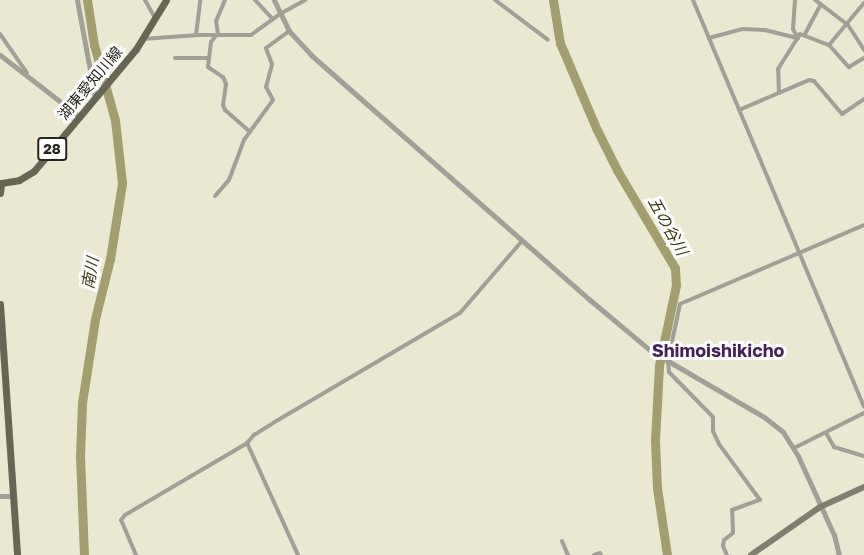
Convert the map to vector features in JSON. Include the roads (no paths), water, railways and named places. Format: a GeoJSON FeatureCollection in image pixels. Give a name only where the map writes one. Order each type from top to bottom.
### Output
{"type":"FeatureCollection","features":[{"type":"Feature","properties":{"kind":"main road","name":"湖東愛知川線"},"geometry":{"type":"LineString","coordinates":[[0,192],[0,183],[19,180],[34,171],[111,80],[142,39],[166,0]]}},
{"type":"Feature","properties":{"kind":"main road"},"geometry":{"type":"LineString","coordinates":[[0,304],[17,555]]}},
{"type":"Feature","properties":{"kind":"main road"},"geometry":{"type":"LineString","coordinates":[[752,555],[820,507],[864,487]]}},
{"type":"Feature","properties":{"kind":"street"},"geometry":{"type":"LineString","coordinates":[[77,0],[98,95]]}},
{"type":"Feature","properties":{"kind":"street"},"geometry":{"type":"LineString","coordinates":[[145,0],[155,18]]}},
{"type":"Feature","properties":{"kind":"street"},"geometry":{"type":"LineString","coordinates":[[196,35],[200,0]]}},
{"type":"Feature","properties":{"kind":"street"},"geometry":{"type":"LineString","coordinates":[[225,0],[216,21],[218,33],[207,58],[208,67],[223,77],[226,84],[223,105],[225,110],[250,132]]}},
{"type":"Feature","properties":{"kind":"street"},"geometry":{"type":"LineString","coordinates":[[255,0],[273,19]]}},
{"type":"Feature","properties":{"kind":"street"},"geometry":{"type":"LineString","coordinates":[[274,0],[289,31],[311,55],[651,351],[764,417],[783,432],[794,448],[834,535],[839,555]]}},
{"type":"Feature","properties":{"kind":"street"},"geometry":{"type":"LineString","coordinates":[[142,39],[196,35],[251,35],[280,14],[305,0]]}},
{"type":"Feature","properties":{"kind":"street"},"geometry":{"type":"LineString","coordinates":[[495,0],[548,40]]}},
{"type":"Feature","properties":{"kind":"street"},"geometry":{"type":"LineString","coordinates":[[693,0],[864,406]]}},
{"type":"Feature","properties":{"kind":"street"},"geometry":{"type":"LineString","coordinates":[[795,0],[793,29],[798,38]]}},
{"type":"Feature","properties":{"kind":"street"},"geometry":{"type":"LineString","coordinates":[[815,0],[848,25],[864,50]]}},
{"type":"Feature","properties":{"kind":"street"},"geometry":{"type":"LineString","coordinates":[[829,45],[864,3]]}},
{"type":"Feature","properties":{"kind":"street"},"geometry":{"type":"LineString","coordinates":[[805,34],[821,4]]}},
{"type":"Feature","properties":{"kind":"street"},"geometry":{"type":"LineString","coordinates":[[709,38],[743,29],[765,30],[798,38]]}},
{"type":"Feature","properties":{"kind":"street"},"geometry":{"type":"LineString","coordinates":[[215,196],[229,180],[239,150],[273,100],[266,87],[272,64],[266,48],[289,31]]}},
{"type":"Feature","properties":{"kind":"street"},"geometry":{"type":"LineString","coordinates":[[0,34],[29,76]]}},
{"type":"Feature","properties":{"kind":"street"},"geometry":{"type":"LineString","coordinates":[[779,93],[778,69],[800,34],[829,45],[849,67],[864,58]]}},
{"type":"Feature","properties":{"kind":"street"},"geometry":{"type":"LineString","coordinates":[[0,55],[80,116]]}},
{"type":"Feature","properties":{"kind":"street"},"geometry":{"type":"LineString","coordinates":[[175,58],[207,58]]}},
{"type":"Feature","properties":{"kind":"street"},"geometry":{"type":"LineString","coordinates":[[740,110],[809,80],[813,81],[842,114],[864,99]]}},
{"type":"Feature","properties":{"kind":"street"},"geometry":{"type":"LineString","coordinates":[[727,555],[723,546],[724,540],[733,534],[732,510],[759,500],[719,444],[713,431],[713,417],[669,372],[668,361],[680,304],[864,225]]}},
{"type":"Feature","properties":{"kind":"street"},"geometry":{"type":"LineString","coordinates":[[136,555],[121,520],[247,443],[262,430],[460,313],[522,241]]}},
{"type":"Feature","properties":{"kind":"street"},"geometry":{"type":"LineString","coordinates":[[794,448],[864,413]]}},
{"type":"Feature","properties":{"kind":"street"},"geometry":{"type":"LineString","coordinates":[[826,433],[834,447],[864,456]]}},
{"type":"Feature","properties":{"kind":"street"},"geometry":{"type":"LineString","coordinates":[[247,443],[298,555]]}},
{"type":"Feature","properties":{"kind":"street"},"geometry":{"type":"LineString","coordinates":[[0,496],[14,496]]}},
{"type":"Feature","properties":{"kind":"street"},"geometry":{"type":"LineString","coordinates":[[562,541],[568,555]]}},
{"type":"Feature","properties":{"kind":"street"},"geometry":{"type":"LineString","coordinates":[[594,555],[600,553],[601,555]]}},
{"type":"Feature","properties":{"kind":"waterway","name":"南川"},"geometry":{"type":"LineString","coordinates":[[84,555],[80,457],[82,403],[95,319],[110,259],[122,183],[115,120],[94,45],[87,0]]}},
{"type":"Feature","properties":{"kind":"waterway","name":"五の谷川"},"geometry":{"type":"LineString","coordinates":[[553,0],[560,43],[596,128],[617,170],[675,268],[676,285],[659,366],[655,440],[657,488],[667,555]]}},
{"type":"Feature","properties":{"kind":"district","name":"Shimoishikicho"},"geometry":{"type":"Point","coordinates":[718,350]}}]}
